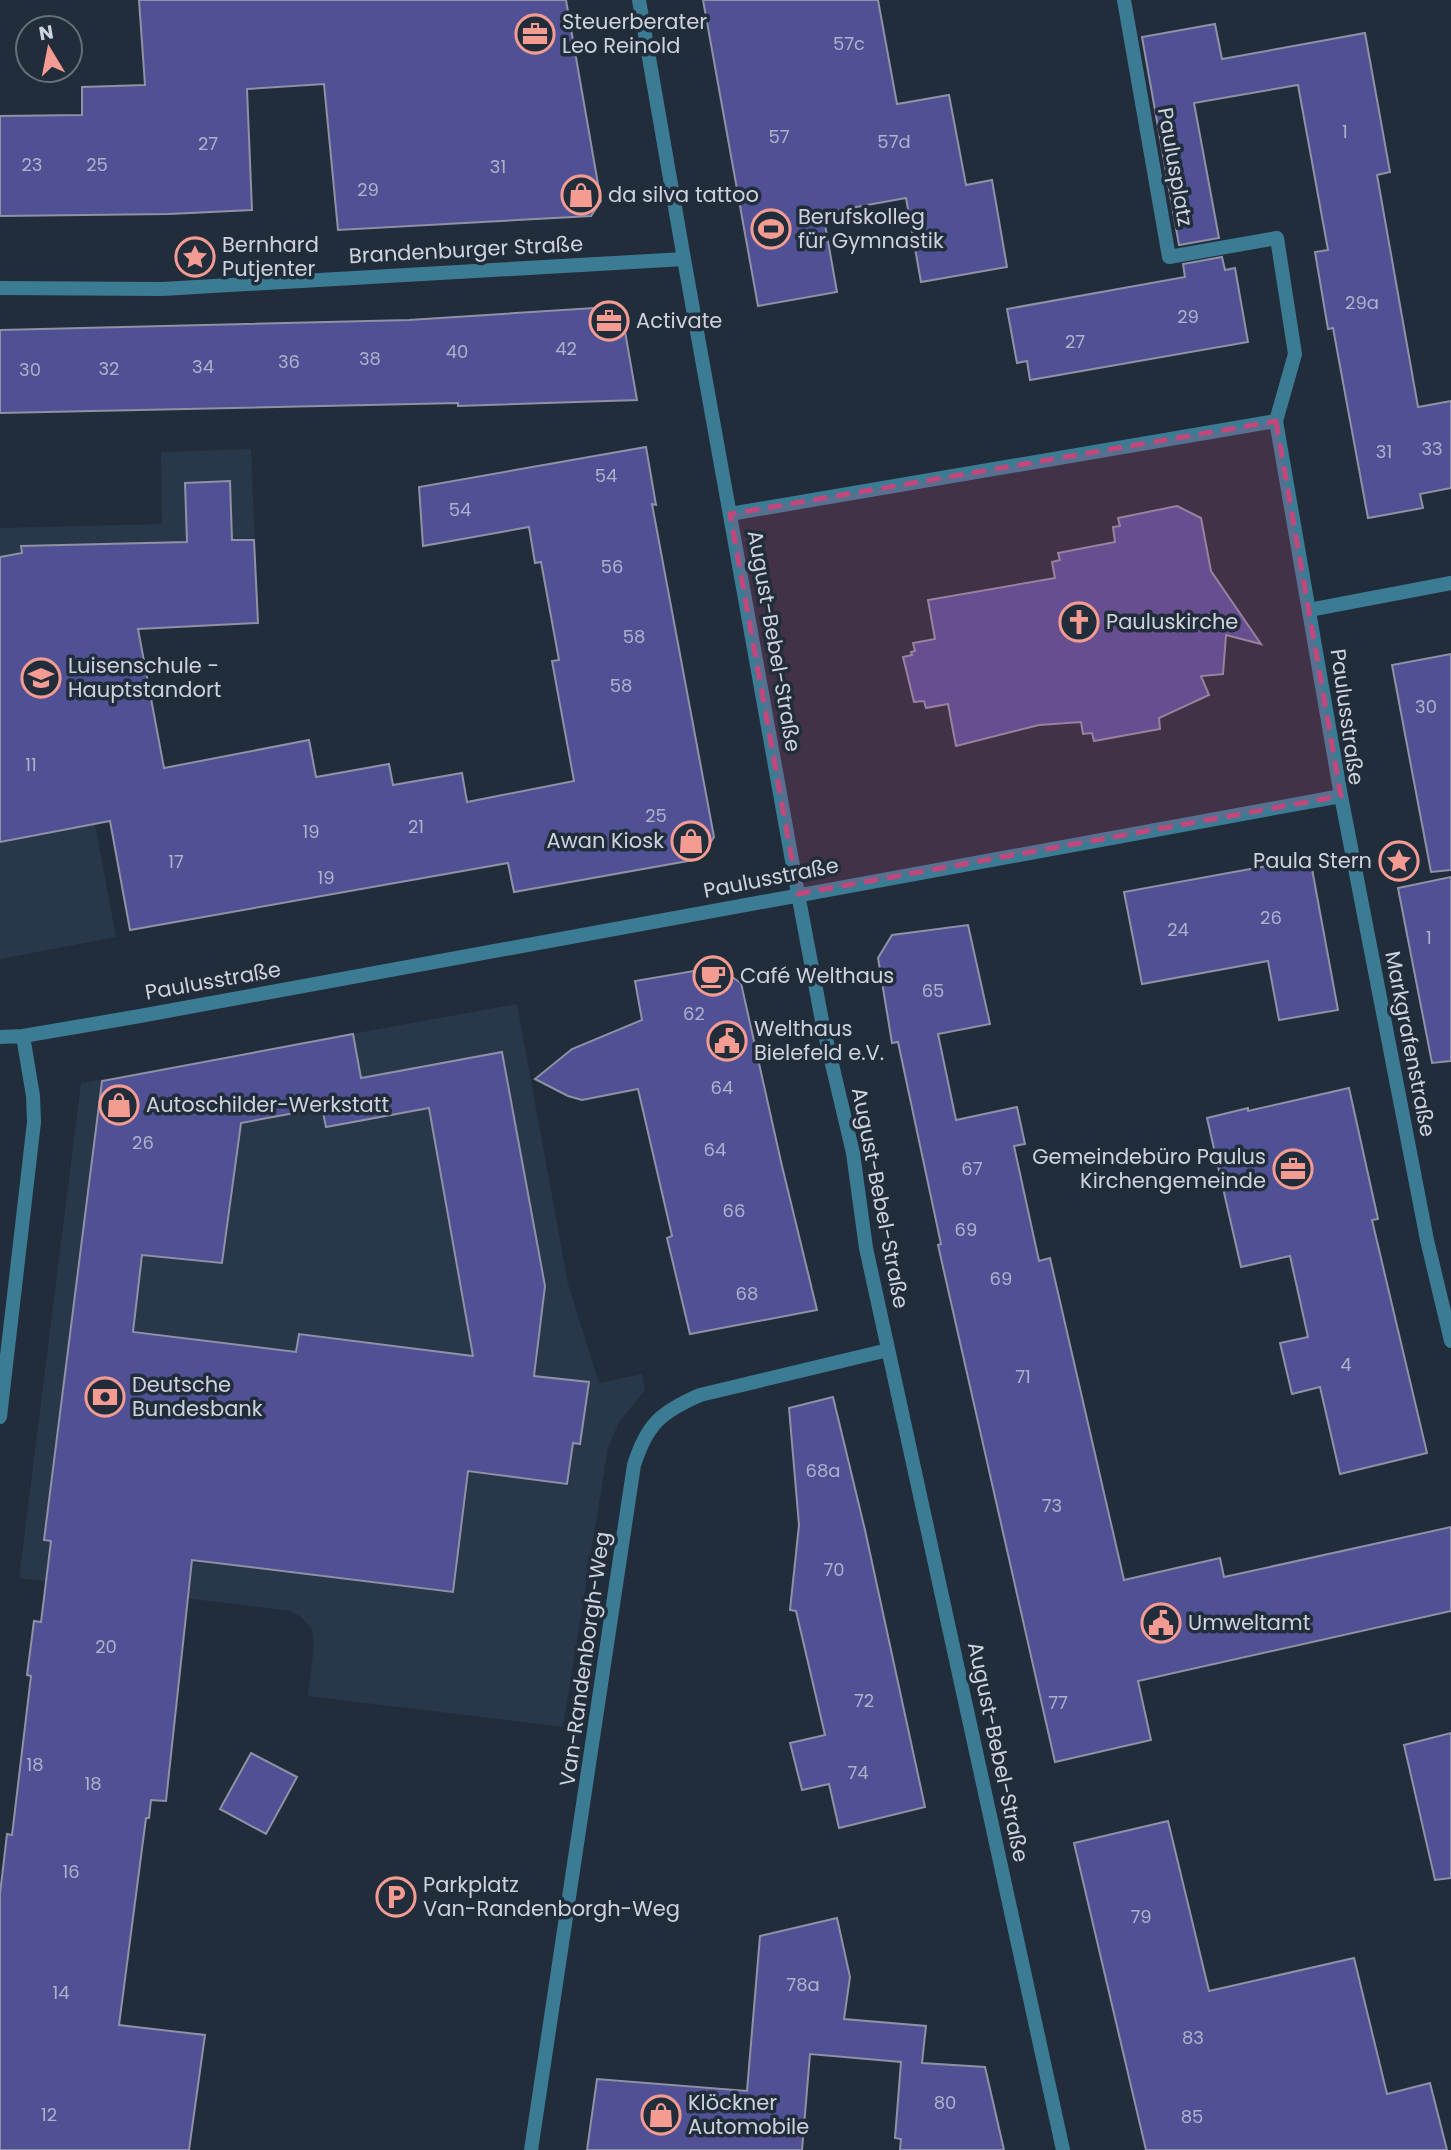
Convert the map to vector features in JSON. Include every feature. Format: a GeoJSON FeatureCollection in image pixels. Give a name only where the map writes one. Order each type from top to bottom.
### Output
{"type":"FeatureCollection","features":[{"type":"Feature","properties":{"kind":"street","name":"August-Bebel-Straße"},"geometry":{"type":"LineString","coordinates":[[639,0],[798,894],[823,1026],[853,1153],[866,1248],[1063,2150]]}},
{"type":"Feature","properties":{"kind":"street","name":"Paulusplatz"},"geometry":{"type":"LineString","coordinates":[[1124,0],[1169,257],[1277,237],[1295,354],[1276,421]]}},
{"type":"Feature","properties":{"kind":"street","name":"Brandenburger Straße"},"geometry":{"type":"LineString","coordinates":[[0,288],[162,289],[684,259]]}},
{"type":"Feature","properties":{"kind":"street"},"geometry":{"type":"LineString","coordinates":[[730,514],[1276,421]]}},
{"type":"Feature","properties":{"kind":"street","name":"Paulusstraße"},"geometry":{"type":"LineString","coordinates":[[0,1037],[23,1036],[363,976],[1341,796],[1276,421]]}},
{"type":"Feature","properties":{"kind":"street"},"geometry":{"type":"LineString","coordinates":[[1309,610],[1451,583]]}},
{"type":"Feature","properties":{"kind":"street","name":"Markgrafenstraße"},"geometry":{"type":"LineString","coordinates":[[1341,796],[1427,1240],[1451,1341]]}},
{"type":"Feature","properties":{"kind":"street"},"geometry":{"type":"LineString","coordinates":[[0,1417],[34,1122],[33,1096],[23,1036]]}},
{"type":"Feature","properties":{"kind":"street","name":"Paulusstraße"},"geometry":{"type":"LineString","coordinates":[[0,1045],[23,1036]]}},
{"type":"Feature","properties":{"kind":"street","name":"Van-Randenborgh-Weg"},"geometry":{"type":"LineString","coordinates":[[531,2150],[634,1465],[642,1441],[654,1423],[676,1405],[700,1395],[888,1350]]}},
{"type":"Feature","properties":{"kind":"highlighted area"},"geometry":{"type":"Polygon","coordinates":[[[1276,421],[1341,796],[798,894],[730,514],[1276,421]]]}},
{"type":"Feature","properties":{"kind":"shaded area","name":"Luisenschule - Hauptstandort"},"geometry":{"type":"Polygon","coordinates":[[[251,449],[258,623],[138,629],[77,727],[116,937],[0,959],[0,528],[162,524],[161,452],[251,449]]]}},
{"type":"Feature","properties":{"kind":"shaded area"},"geometry":{"type":"Polygon","coordinates":[[[517,1004],[568,1284],[599,1383],[642,1374],[645,1390],[619,1422],[608,1448],[563,1727],[308,1696],[314,1645],[312,1629],[301,1617],[290,1611],[19,1578],[81,1083],[517,1004]]]}},
{"type":"Feature","properties":{"kind":"building"},"geometry":{"type":"Polygon","coordinates":[[[139,0],[566,0],[601,201],[591,216],[338,230],[324,84],[247,89],[252,210],[0,216],[0,116],[82,115],[82,87],[145,85],[139,0]]]}},
{"type":"Feature","properties":{"kind":"building"},"geometry":{"type":"Polygon","coordinates":[[[703,0],[878,0],[897,104],[949,95],[966,185],[992,180],[1007,267],[921,282],[906,198],[823,213],[837,292],[758,306],[703,0]]]}},
{"type":"Feature","properties":{"kind":"building"},"geometry":{"type":"Polygon","coordinates":[[[1215,24],[1222,59],[1365,33],[1390,172],[1377,175],[1418,407],[1451,401],[1451,488],[1420,494],[1423,508],[1368,518],[1333,328],[1328,329],[1315,252],[1328,250],[1298,85],[1194,103],[1219,238],[1179,245],[1142,37],[1215,24]]]}},
{"type":"Feature","properties":{"kind":"building"},"geometry":{"type":"Polygon","coordinates":[[[1222,257],[1225,270],[1235,268],[1248,342],[1030,380],[1027,361],[1017,363],[1007,309],[1185,277],[1183,264],[1222,257]]]}},
{"type":"Feature","properties":{"kind":"building"},"geometry":{"type":"Polygon","coordinates":[[[610,307],[623,320],[637,400],[458,406],[458,403],[0,413],[0,330],[409,320],[610,307]]]}},
{"type":"Feature","properties":{"kind":"building"},"geometry":{"type":"Polygon","coordinates":[[[646,447],[656,505],[652,504],[714,837],[699,859],[514,892],[508,863],[130,930],[110,821],[0,842],[0,557],[22,553],[21,546],[187,542],[185,483],[230,481],[232,540],[254,540],[258,623],[138,629],[164,768],[309,740],[316,777],[389,764],[393,785],[462,773],[467,802],[574,781],[552,661],[559,660],[541,562],[535,563],[529,527],[423,546],[419,487],[646,447]]]}},
{"type":"Feature","properties":{"kind":"building","name":"Pauluskirche"},"geometry":{"type":"Polygon","coordinates":[[[1177,506],[1201,518],[1211,571],[1261,644],[1226,635],[1223,674],[1201,676],[1209,695],[1159,718],[1160,729],[1094,741],[1092,733],[1083,734],[1081,722],[1039,725],[956,746],[948,704],[926,708],[924,701],[914,702],[903,657],[912,655],[911,652],[915,651],[913,643],[935,639],[928,600],[1055,578],[1052,562],[1060,560],[1058,553],[1115,542],[1113,527],[1120,526],[1118,518],[1177,506]]]}},
{"type":"Feature","properties":{"kind":"building"},"geometry":{"type":"Polygon","coordinates":[[[1451,654],[1451,870],[1431,872],[1392,665],[1451,654]]]}},
{"type":"Feature","properties":{"kind":"building"},"geometry":{"type":"Polygon","coordinates":[[[1310,858],[1338,1010],[1279,1020],[1268,961],[1142,984],[1124,892],[1310,858]]]}},
{"type":"Feature","properties":{"kind":"building"},"geometry":{"type":"Polygon","coordinates":[[[1451,877],[1451,1061],[1432,1063],[1398,888],[1451,877]]]}},
{"type":"Feature","properties":{"kind":"building"},"geometry":{"type":"Polygon","coordinates":[[[968,925],[990,1024],[938,1034],[956,1120],[1017,1107],[1025,1144],[1014,1146],[1039,1261],[1050,1258],[1124,1580],[1220,1558],[1224,1577],[1451,1527],[1451,1611],[1138,1681],[1151,1740],[1055,1762],[938,1245],[941,1244],[898,1042],[892,1043],[878,958],[892,935],[968,925]]]}},
{"type":"Feature","properties":{"kind":"building"},"geometry":{"type":"Polygon","coordinates":[[[717,967],[741,983],[817,1310],[690,1334],[667,1238],[672,1236],[638,1089],[582,1100],[535,1079],[572,1049],[642,1020],[635,981],[717,967]]]}},
{"type":"Feature","properties":{"kind":"building"},"geometry":{"type":"Polygon","coordinates":[[[353,1034],[361,1078],[502,1052],[545,1286],[534,1376],[589,1382],[580,1444],[573,1443],[567,1484],[468,1471],[453,1592],[192,1560],[166,1801],[151,1800],[149,1818],[146,1818],[119,2025],[205,2035],[189,2150],[0,2150],[0,1894],[7,1834],[12,1835],[31,1676],[27,1675],[34,1621],[41,1622],[51,1541],[44,1540],[102,1081],[353,1034]],[[322,1108],[241,1123],[222,1263],[142,1255],[133,1332],[296,1352],[299,1334],[473,1356],[429,1108],[326,1127],[322,1108]]]}},
{"type":"Feature","properties":{"kind":"building"},"geometry":{"type":"Polygon","coordinates":[[[1349,1088],[1378,1219],[1372,1220],[1427,1453],[1340,1474],[1320,1387],[1292,1394],[1280,1343],[1308,1337],[1290,1256],[1241,1267],[1207,1118],[1349,1088]]]}},
{"type":"Feature","properties":{"kind":"building"},"geometry":{"type":"Polygon","coordinates":[[[833,1397],[865,1530],[925,1807],[839,1828],[829,1784],[802,1790],[790,1743],[825,1735],[796,1611],[790,1610],[799,1525],[789,1408],[833,1397]]]}},
{"type":"Feature","properties":{"kind":"building"},"geometry":{"type":"Polygon","coordinates":[[[1451,1733],[1451,1878],[1435,1880],[1404,1745],[1451,1733]]]}},
{"type":"Feature","properties":{"kind":"building"},"geometry":{"type":"Polygon","coordinates":[[[251,1753],[297,1777],[266,1834],[220,1809],[251,1753]]]}},
{"type":"Feature","properties":{"kind":"building"},"geometry":{"type":"Polygon","coordinates":[[[1168,1821],[1209,1991],[1354,1958],[1387,2094],[1430,2083],[1447,2150],[1146,2150],[1074,1843],[1168,1821]]]}},
{"type":"Feature","properties":{"kind":"building"},"geometry":{"type":"Polygon","coordinates":[[[837,1918],[850,1977],[844,2019],[926,2026],[922,2063],[985,2067],[1004,2150],[900,2150],[901,2139],[895,2138],[901,2062],[810,2054],[802,2150],[587,2150],[597,2079],[747,2091],[760,1936],[837,1918]]]}},
{"type":"Feature","properties":{"kind":"place","name":"Steuerberater Leo Reinold"},"geometry":{"type":"Point","coordinates":[535,34]}},
{"type":"Feature","properties":{"kind":"place","name":"da silva tattoo"},"geometry":{"type":"Point","coordinates":[581,195]}},
{"type":"Feature","properties":{"kind":"place","name":"Berufskolleg für Gymnastik"},"geometry":{"type":"Point","coordinates":[771,229]}},
{"type":"Feature","properties":{"kind":"place","name":"Bernhard Putjenter"},"geometry":{"type":"Point","coordinates":[195,257]}},
{"type":"Feature","properties":{"kind":"place","name":"Activate"},"geometry":{"type":"Point","coordinates":[609,321]}},
{"type":"Feature","properties":{"kind":"place","name":"Pauluskirche"},"geometry":{"type":"Point","coordinates":[1079,622]}},
{"type":"Feature","properties":{"kind":"place","name":"Luisenschule - Hauptstandort"},"geometry":{"type":"Point","coordinates":[41,678]}},
{"type":"Feature","properties":{"kind":"place","name":"Awan Kiosk"},"geometry":{"type":"Point","coordinates":[691,841]}},
{"type":"Feature","properties":{"kind":"place","name":"Paula Stern"},"geometry":{"type":"Point","coordinates":[1399,861]}},
{"type":"Feature","properties":{"kind":"place","name":"Café Welthaus"},"geometry":{"type":"Point","coordinates":[713,976]}},
{"type":"Feature","properties":{"kind":"place","name":"Welthaus Bielefeld e.V."},"geometry":{"type":"Point","coordinates":[727,1041]}},
{"type":"Feature","properties":{"kind":"place","name":"Autoschilder-Werkstatt"},"geometry":{"type":"Point","coordinates":[119,1105]}},
{"type":"Feature","properties":{"kind":"place","name":"Gemeindebüro Paulus Kirchengemeinde"},"geometry":{"type":"Point","coordinates":[1293,1169]}},
{"type":"Feature","properties":{"kind":"place","name":"Deutsche Bundesbank"},"geometry":{"type":"Point","coordinates":[105,1397]}},
{"type":"Feature","properties":{"kind":"place","name":"Umweltamt"},"geometry":{"type":"Point","coordinates":[1161,1623]}},
{"type":"Feature","properties":{"kind":"place","name":"Parkplatz Van-Randenborgh-Weg"},"geometry":{"type":"Point","coordinates":[396,1897]}},
{"type":"Feature","properties":{"kind":"place","name":"Klöckner Automobile"},"geometry":{"type":"Point","coordinates":[661,2115]}}]}
